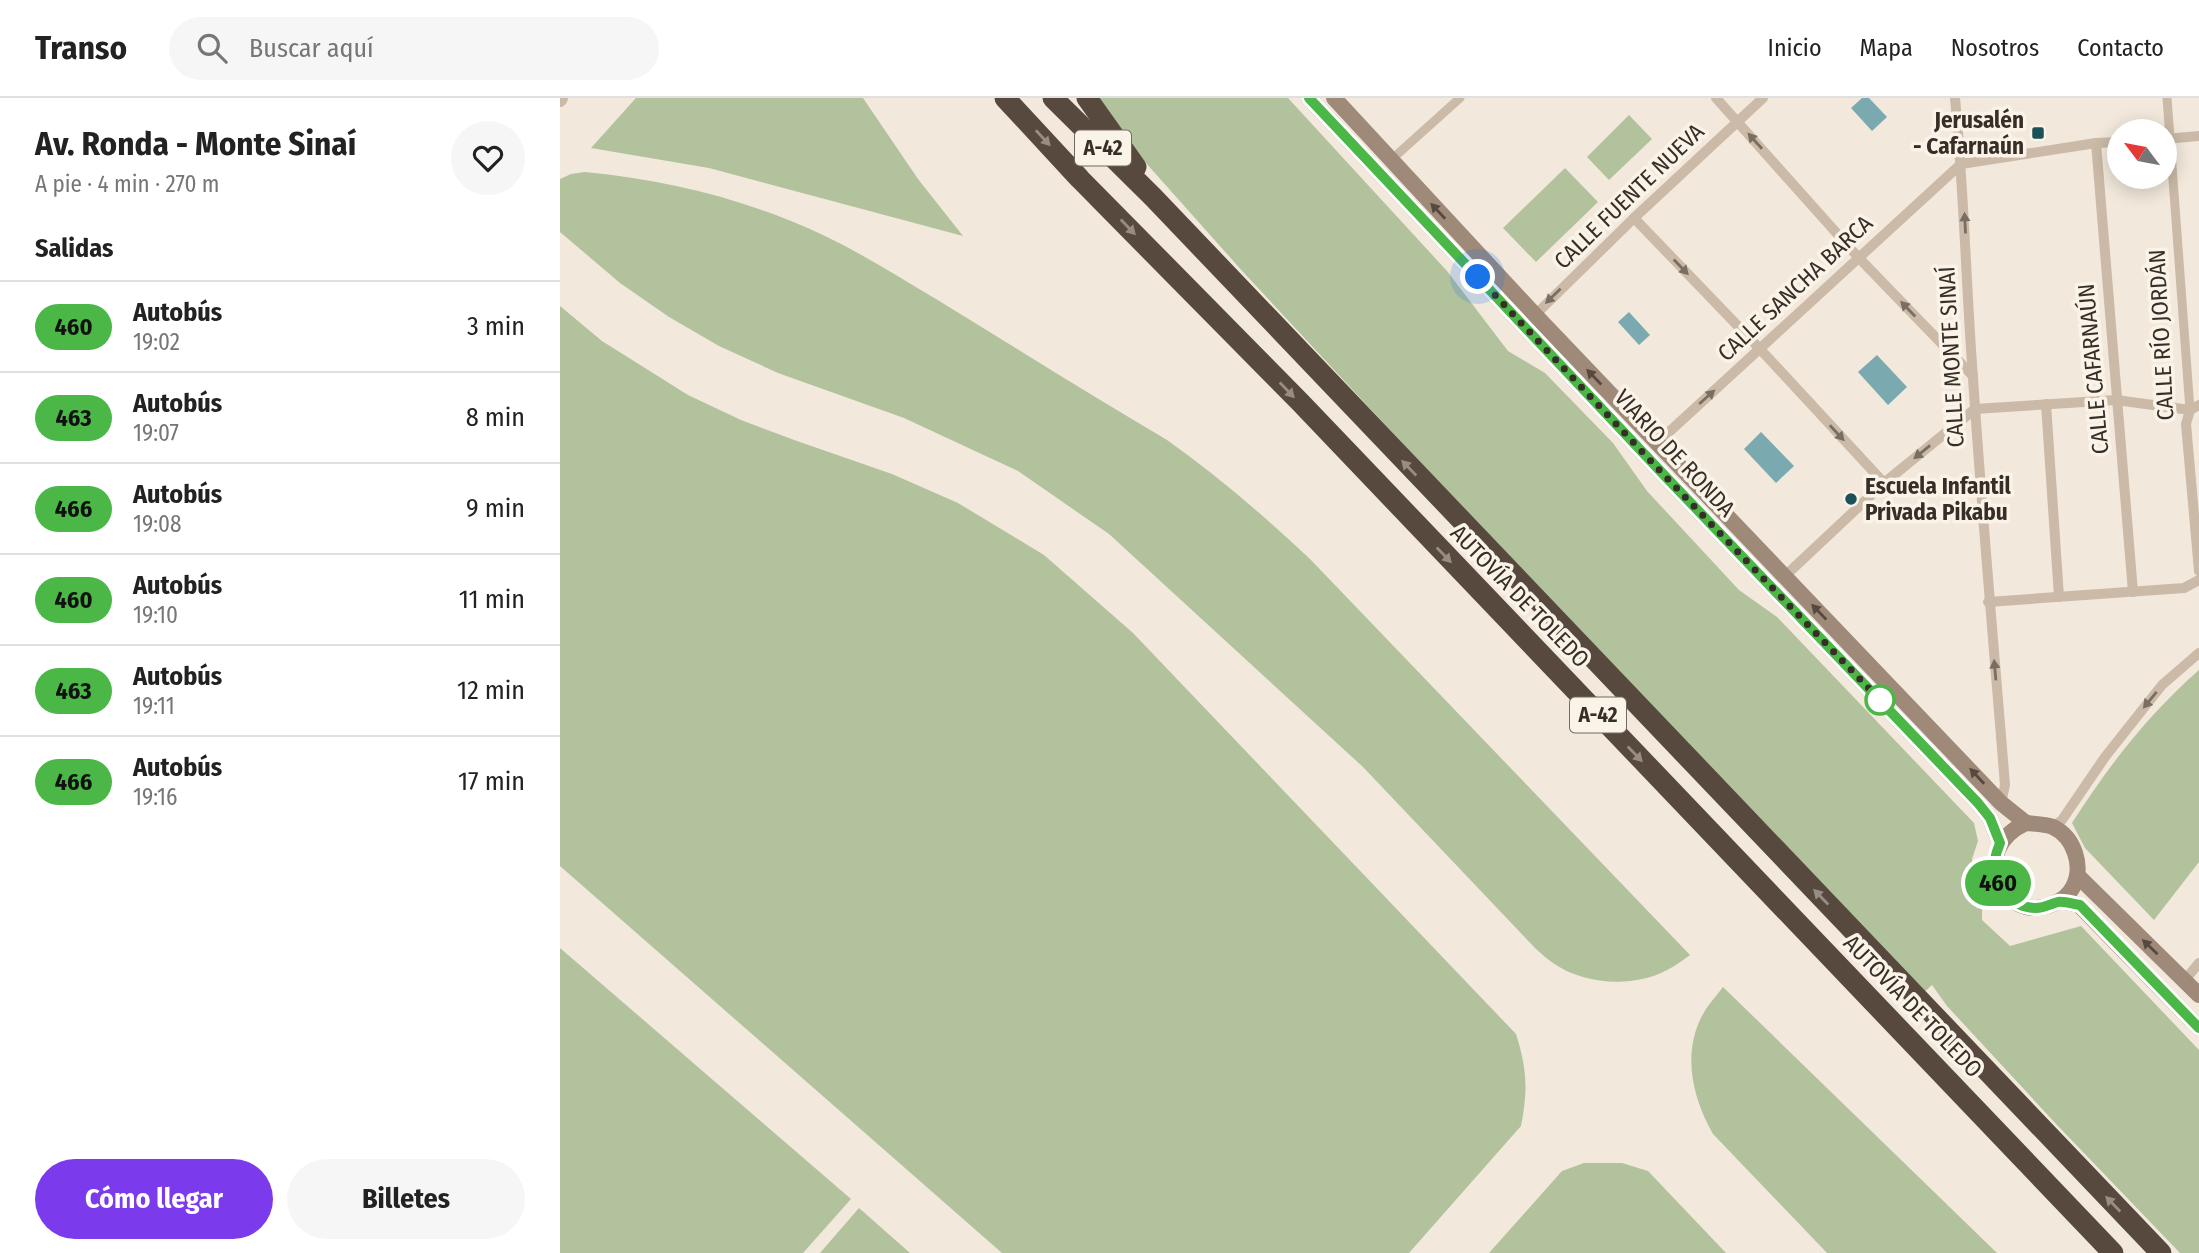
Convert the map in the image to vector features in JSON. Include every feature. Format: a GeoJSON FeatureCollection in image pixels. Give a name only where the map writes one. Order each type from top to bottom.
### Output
{"type":"FeatureCollection","features":[{"type":"Feature","properties":{"kind":"highway","name":"AUTOVÍA DE TOLEDO"},"geometry":{"type":"LineString","coordinates":[[1005,98],[1300,402],[2113,1253]]}},
{"type":"Feature","properties":{"kind":"highway","name":"AUTOVÍA DE TOLEDO"},"geometry":{"type":"LineString","coordinates":[[1054,98],[1153,197],[2161,1253]]}},
{"type":"Feature","properties":{"kind":"highway"},"geometry":{"type":"LineString","coordinates":[[1087,98],[1142,176],[1153,197]]}},
{"type":"Feature","properties":{"kind":"main road","name":"VIARIO DE RONDA"},"geometry":{"type":"LineString","coordinates":[[1309,98],[1529,320],[1657,443],[2001,803],[2026,823]]}},
{"type":"Feature","properties":{"kind":"main road","name":"VIARIO DE RONDA"},"geometry":{"type":"LineString","coordinates":[[1334,98],[1664,475],[1978,803],[1990,818],[2000,843]]}},
{"type":"Feature","properties":{"kind":"main road"},"geometry":{"type":"LineString","coordinates":[[2026,823],[2052,827],[2064,835],[2077,860],[2078,876],[2071,890],[2060,901],[2047,907],[2020,905],[2005,894],[1996,878],[1994,860],[2000,843],[2009,833],[2026,823]]}},
{"type":"Feature","properties":{"kind":"main road"},"geometry":{"type":"LineString","coordinates":[[2078,876],[2199,995]]}},
{"type":"Feature","properties":{"kind":"main road"},"geometry":{"type":"LineString","coordinates":[[2060,901],[2080,905],[2199,1028]]}},
{"type":"Feature","properties":{"kind":"street"},"geometry":{"type":"LineString","coordinates":[[1391,160],[1460,98]]}},
{"type":"Feature","properties":{"kind":"street"},"geometry":{"type":"LineString","coordinates":[[1716,98],[1858,257],[1973,376]]}},
{"type":"Feature","properties":{"kind":"street","name":"CALLE FUENTE NUEVA"},"geometry":{"type":"LineString","coordinates":[[1529,320],[1763,98]]}},
{"type":"Feature","properties":{"kind":"street","name":"CALLE MONTE SINAÍ"},"geometry":{"type":"LineString","coordinates":[[1955,98],[1988,602],[2005,785],[2001,803]]}},
{"type":"Feature","properties":{"kind":"street","name":"CALLE RÍO JORDÁN"},"geometry":{"type":"LineString","coordinates":[[2167,119],[2168,98]]}},
{"type":"Feature","properties":{"kind":"street"},"geometry":{"type":"LineString","coordinates":[[2177,137],[2199,136]]}},
{"type":"Feature","properties":{"kind":"street"},"geometry":{"type":"LineString","coordinates":[[1961,164],[2107,143]]}},
{"type":"Feature","properties":{"kind":"street","name":"CALLE CAFARNAÚN"},"geometry":{"type":"LineString","coordinates":[[2096,144],[2133,592]]}},
{"type":"Feature","properties":{"kind":"street","name":"CALLE SANCHA BARCA"},"geometry":{"type":"LineString","coordinates":[[1657,443],[1961,164]]}},
{"type":"Feature","properties":{"kind":"street","name":"CALLE RÍO JORDÁN"},"geometry":{"type":"LineString","coordinates":[[2172,189],[2194,407],[2186,424],[2199,570]]}},
{"type":"Feature","properties":{"kind":"street"},"geometry":{"type":"LineString","coordinates":[[1634,218],[1884,484]]}},
{"type":"Feature","properties":{"kind":"street"},"geometry":{"type":"LineString","coordinates":[[1784,576],[1884,484],[1975,409],[2116,400],[2194,407]]}},
{"type":"Feature","properties":{"kind":"street"},"geometry":{"type":"LineString","coordinates":[[2046,404],[2059,597]]}},
{"type":"Feature","properties":{"kind":"street"},"geometry":{"type":"LineString","coordinates":[[1988,602],[2184,588],[2199,580]]}},
{"type":"Feature","properties":{"kind":"street"},"geometry":{"type":"LineString","coordinates":[[2052,827],[2062,820],[2105,757],[2162,685],[2199,653]]}},
{"type":"Feature","properties":{"kind":"street"},"geometry":{"type":"LineString","coordinates":[[2185,980],[2199,963]]}},
{"type":"Feature","properties":{"kind":"green space"},"geometry":{"type":"Polygon","coordinates":[[[636,98],[863,98],[918,179],[963,236],[709,168],[591,148],[636,98]]]}},
{"type":"Feature","properties":{"kind":"green space"},"geometry":{"type":"Polygon","coordinates":[[[1088,98],[1288,98],[1447,271],[1508,351],[1545,373],[1613,443],[1647,491],[1739,590],[1777,617],[1974,823],[1978,841],[1972,859],[1982,902],[1982,920],[2010,946],[2081,926],[2199,1050],[2199,1253],[2180,1253],[2057,1125],[1947,1006],[1932,985],[1918,998],[1244,273],[1088,98]]]}},
{"type":"Feature","properties":{"kind":"green space"},"geometry":{"type":"Polygon","coordinates":[[[1629,115],[1652,139],[1609,180],[1587,157],[1629,115]]]}},
{"type":"Feature","properties":{"kind":"green space"},"geometry":{"type":"Polygon","coordinates":[[[1565,168],[1598,202],[1536,262],[1503,228],[1565,168]]]}},
{"type":"Feature","properties":{"kind":"green space"},"geometry":{"type":"Polygon","coordinates":[[[585,172],[690,189],[766,211],[810,229],[883,267],[1167,440],[1240,497],[1310,559],[1690,955],[1654,976],[1640,980],[1609,982],[1579,976],[1551,961],[1536,949],[1363,767],[1109,534],[1018,471],[904,418],[778,373],[719,346],[669,317],[620,283],[560,232],[560,179],[585,172]]]}},
{"type":"Feature","properties":{"kind":"green space"},"geometry":{"type":"Polygon","coordinates":[[[560,306],[602,341],[688,395],[741,420],[892,474],[958,503],[1044,555],[1133,633],[1516,1034],[1525,1080],[1521,1126],[1409,1253],[1002,1253],[560,866],[560,306]]]}},
{"type":"Feature","properties":{"kind":"green space"},"geometry":{"type":"Polygon","coordinates":[[[2199,670],[2199,862],[2154,920],[2085,848],[2072,823],[2130,742],[2162,705],[2199,670]]]}},
{"type":"Feature","properties":{"kind":"green space"},"geometry":{"type":"Polygon","coordinates":[[[560,948],[851,1199],[803,1253],[560,1253],[560,948]]]}},
{"type":"Feature","properties":{"kind":"green space"},"geometry":{"type":"Polygon","coordinates":[[[1723,987],[1997,1253],[1827,1253],[1713,1134],[1699,1104],[1692,1072],[1693,1040],[1706,1009],[1723,987]]]}},
{"type":"Feature","properties":{"kind":"green space"},"geometry":{"type":"Polygon","coordinates":[[[1584,1163],[1622,1163],[1648,1171],[1726,1253],[1489,1253],[1562,1171],[1584,1163]]]}},
{"type":"Feature","properties":{"kind":"green space"},"geometry":{"type":"Polygon","coordinates":[[[859,1208],[910,1253],[820,1253],[859,1208]]]}},
{"type":"Feature","properties":{"kind":"water"},"geometry":{"type":"Polygon","coordinates":[[[1862,98],[1869,98],[1887,117],[1872,131],[1851,108],[1862,98]]]}},
{"type":"Feature","properties":{"kind":"water"},"geometry":{"type":"Polygon","coordinates":[[[1629,312],[1650,335],[1639,345],[1618,322],[1629,312]]]}},
{"type":"Feature","properties":{"kind":"water"},"geometry":{"type":"Polygon","coordinates":[[[1877,355],[1907,387],[1888,405],[1858,372],[1877,355]]]}},
{"type":"Feature","properties":{"kind":"water"},"geometry":{"type":"Polygon","coordinates":[[[1761,432],[1794,466],[1776,483],[1744,449],[1761,432]]]}},
{"type":"Feature","properties":{"kind":"bus line","name":"460"},"geometry":{"type":"LineString","coordinates":[[1309,98],[1978,803],[1990,818],[2000,843],[1994,860],[1996,878],[2005,894],[2020,905],[2033,908],[2047,907],[2060,901],[2080,905],[2199,1028]]}},
{"type":"Feature","properties":{"kind":"place","name":"Jerusalén - Cafarnaún"},"geometry":{"type":"Point","coordinates":[2038,133]}},
{"type":"Feature","properties":{"kind":"place","name":"Escuela Infantil Privada Pikabu"},"geometry":{"type":"Point","coordinates":[1851,499]}},
{"type":"Feature","properties":{"kind":"route"},"geometry":{"type":"LineString","coordinates":[[1478,277],[1880,700]]}}]}
